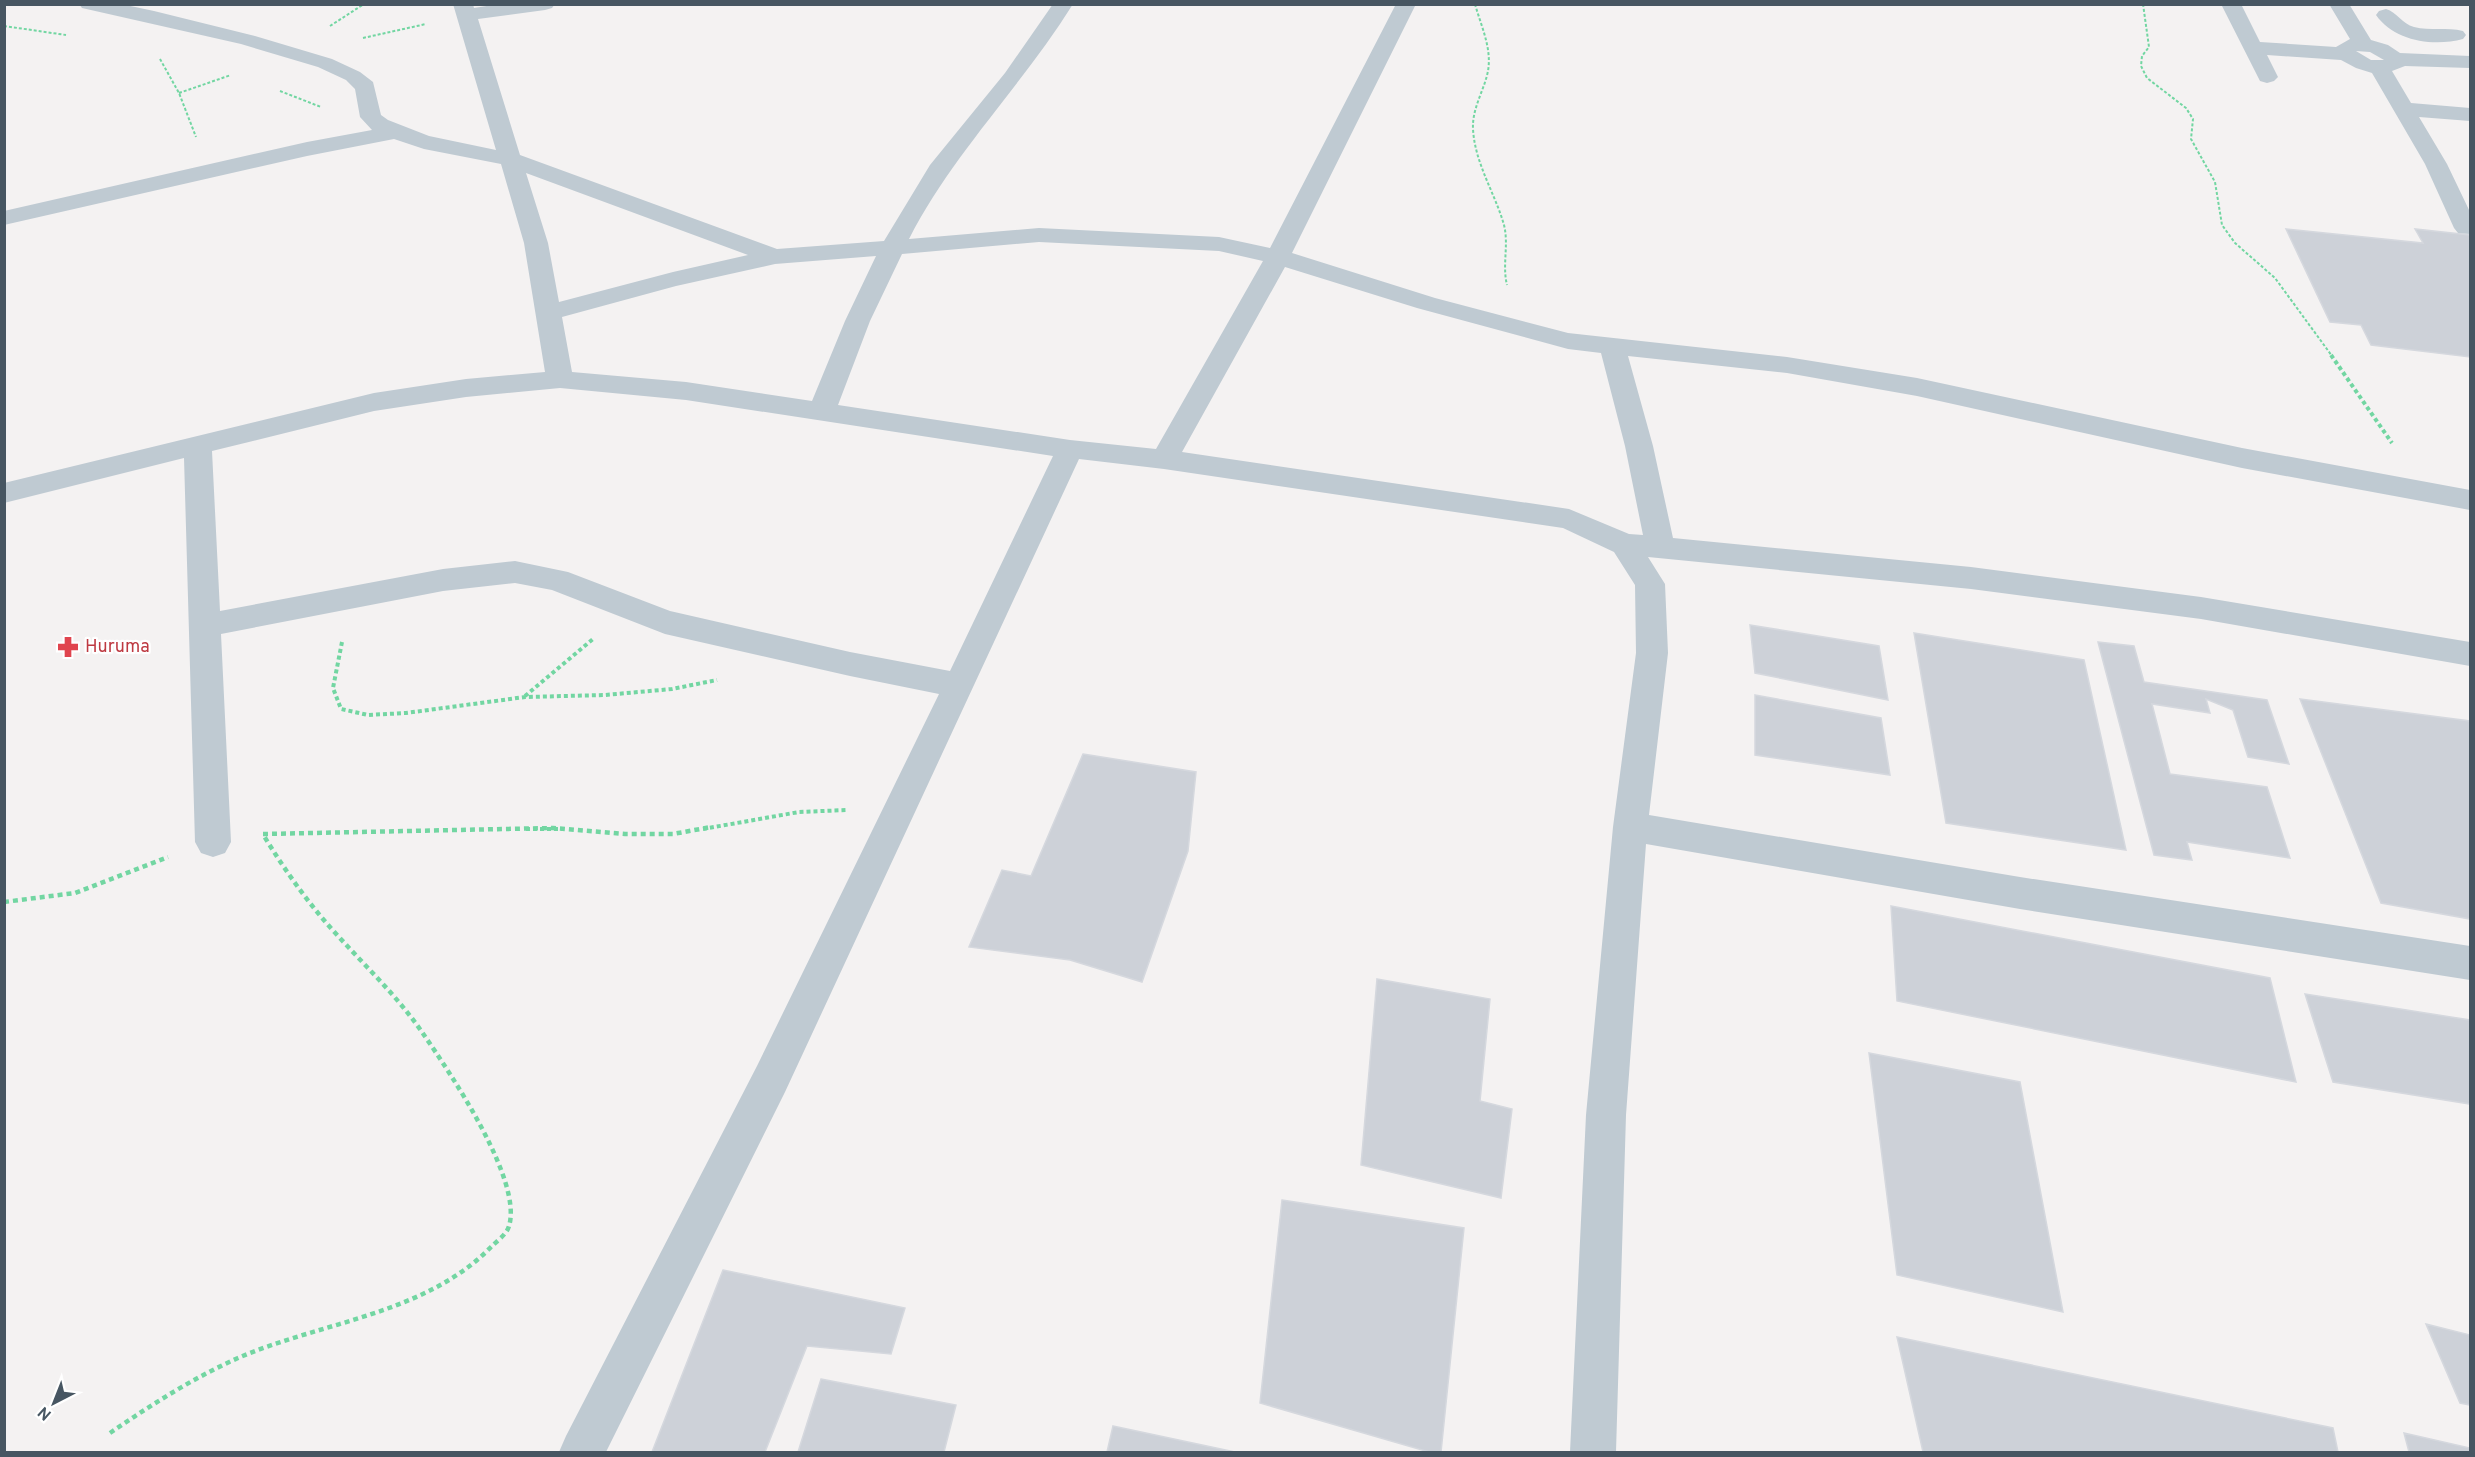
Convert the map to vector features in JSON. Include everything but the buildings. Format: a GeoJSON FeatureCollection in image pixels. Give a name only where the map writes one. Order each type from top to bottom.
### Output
{"type":"FeatureCollection","features":[{"type":"Feature","properties":{"kind":"street"},"geometry":{"type":"LineString","coordinates":[[89,4],[154,17],[325,63],[353,76],[365,87],[371,117],[380,125],[395,132],[424,142],[510,159],[776,257]]}},
{"type":"Feature","properties":{"kind":"street"},"geometry":{"type":"LineString","coordinates":[[544,4],[464,10],[536,243],[560,379]]}},
{"type":"Feature","properties":{"kind":"street"},"geometry":{"type":"LineString","coordinates":[[822,411],[843,352],[893,246],[932,178],[1034,51],[1063,4]]}},
{"type":"Feature","properties":{"kind":"street"},"geometry":{"type":"LineString","coordinates":[[1164,459],[1278,257],[1406,4]]}},
{"type":"Feature","properties":{"kind":"street"},"geometry":{"type":"LineString","coordinates":[[2231,4],[2267,77]]}},
{"type":"Feature","properties":{"kind":"street"},"geometry":{"type":"LineString","coordinates":[[2339,4],[2355,50]]}},
{"type":"Feature","properties":{"kind":"street"},"geometry":{"type":"LineString","coordinates":[[2386,15],[2392,25],[2402,31],[2463,29],[2470,55]]}},
{"type":"Feature","properties":{"kind":"street"},"geometry":{"type":"LineString","coordinates":[[2253,48],[2388,52],[2387,63],[2405,109],[2436,164],[2466,228]]}},
{"type":"Feature","properties":{"kind":"street"},"geometry":{"type":"LineString","coordinates":[[2387,63],[2470,63]]}},
{"type":"Feature","properties":{"kind":"street"},"geometry":{"type":"LineString","coordinates":[[2405,109],[2470,114]]}},
{"type":"Feature","properties":{"kind":"street"},"geometry":{"type":"LineString","coordinates":[[4,218],[307,149],[395,132]]}},
{"type":"Feature","properties":{"kind":"street"},"geometry":{"type":"LineString","coordinates":[[549,312],[673,279],[776,257],[1040,235],[1219,244],[1278,257],[1425,303],[1568,341],[1788,365],[1917,387],[2242,458],[2470,500]]}},
{"type":"Feature","properties":{"kind":"street"},"geometry":{"type":"LineString","coordinates":[[1612,347],[1631,408],[1648,480],[1660,548]]}},
{"type":"Feature","properties":{"kind":"street"},"geometry":{"type":"LineString","coordinates":[[4,493],[374,402],[466,388],[560,379],[686,391],[1070,449],[1164,459],[1569,519],[1624,544],[1971,578],[2167,604],[2470,654]]}},
{"type":"Feature","properties":{"kind":"street"},"geometry":{"type":"LineString","coordinates":[[198,445],[213,842]]}},
{"type":"Feature","properties":{"kind":"street"},"geometry":{"type":"LineString","coordinates":[[582,1452],[642,1339],[901,808],[1070,449]]}},
{"type":"Feature","properties":{"kind":"street"},"geometry":{"type":"LineString","coordinates":[[1593,1452],[1606,1115],[1630,827],[1652,653],[1650,584],[1624,544]]}},
{"type":"Feature","properties":{"kind":"street"},"geometry":{"type":"LineString","coordinates":[[205,625],[353,595],[443,580],[515,572],[557,580],[626,609],[665,622],[739,640],[960,685]]}},
{"type":"Feature","properties":{"kind":"street"},"geometry":{"type":"LineString","coordinates":[[1630,827],[2020,893],[2470,963]]}},
{"type":"Feature","properties":{"kind":"path"},"geometry":{"type":"LineString","coordinates":[[279,49],[320,45],[330,27],[340,18],[364,4]]}},
{"type":"Feature","properties":{"kind":"path"},"geometry":{"type":"LineString","coordinates":[[1475,4],[1486,38],[1489,69],[1472,126],[1474,141],[1504,226],[1507,244],[1503,260],[1504,278],[1509,290]]}},
{"type":"Feature","properties":{"kind":"path"},"geometry":{"type":"LineString","coordinates":[[2143,4],[2149,47],[2142,56],[2141,66],[2147,78],[2186,108],[2193,119],[2191,139],[2215,182],[2222,225],[2235,243],[2275,278],[2307,320],[2383,429],[2421,490]]}},
{"type":"Feature","properties":{"kind":"path"},"geometry":{"type":"LineString","coordinates":[[357,39],[464,10]]}},
{"type":"Feature","properties":{"kind":"path"},"geometry":{"type":"LineString","coordinates":[[157,53],[179,93],[194,130],[206,173]]}},
{"type":"Feature","properties":{"kind":"path"},"geometry":{"type":"LineString","coordinates":[[179,93],[238,72]]}},
{"type":"Feature","properties":{"kind":"path"},"geometry":{"type":"LineString","coordinates":[[353,595],[333,688],[341,709],[368,715],[406,713],[525,697],[605,695],[672,688],[725,679]]}},
{"type":"Feature","properties":{"kind":"path"},"geometry":{"type":"LineString","coordinates":[[525,697],[626,609]]}},
{"type":"Feature","properties":{"kind":"path"},"geometry":{"type":"LineString","coordinates":[[4,902],[75,893],[213,842],[262,834],[553,828],[625,834],[673,834],[799,812],[901,808]]}},
{"type":"Feature","properties":{"kind":"path"},"geometry":{"type":"LineString","coordinates":[[110,1433],[177,1388],[240,1357],[414,1297],[458,1275],[490,1251],[509,1226],[510,1193],[490,1143],[455,1084],[412,1018],[382,980],[338,936],[309,901],[284,869],[262,834]]}},
{"type":"Feature","properties":{"kind":"place","name":"Huruma"},"geometry":{"type":"Point","coordinates":[68,647]}}]}
